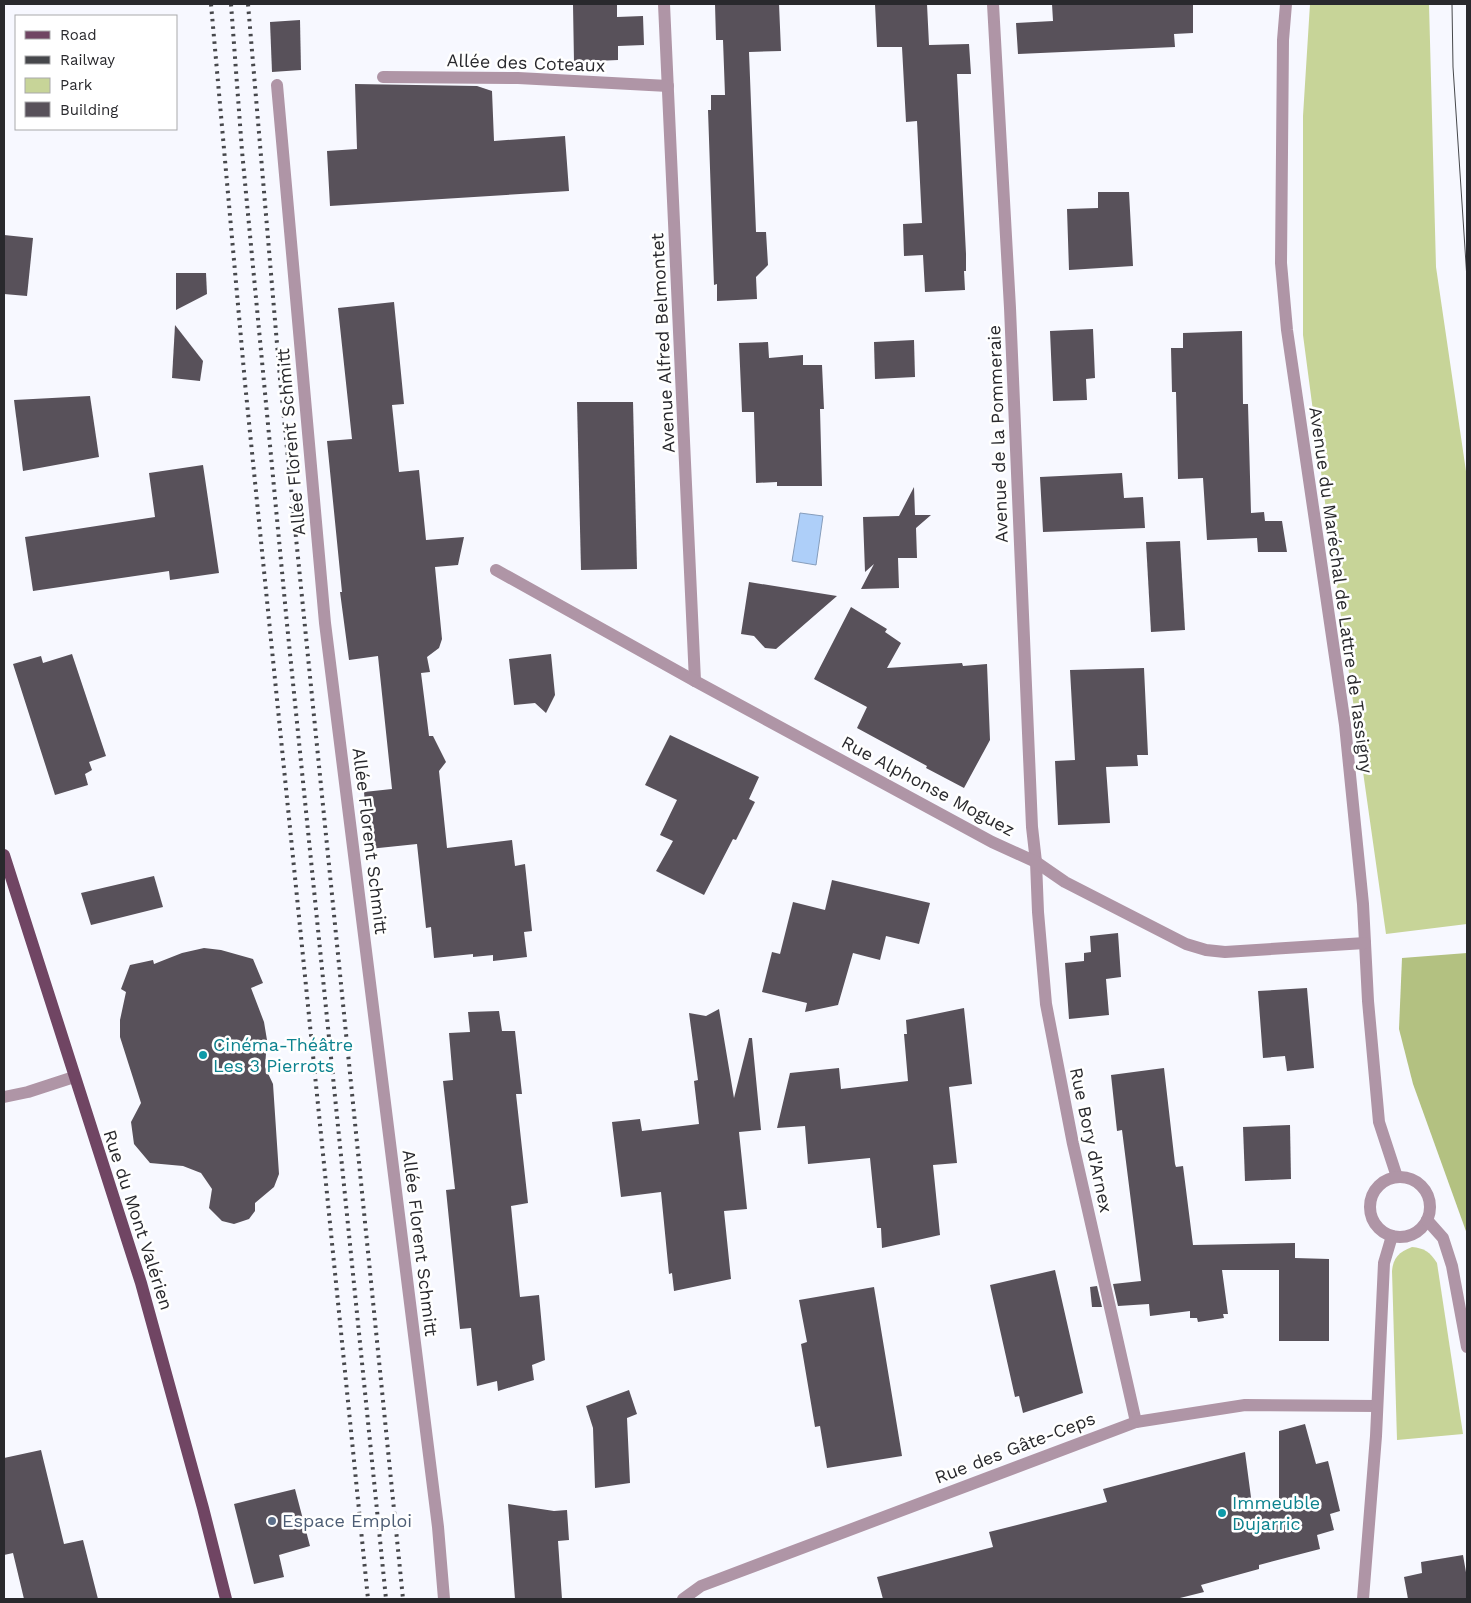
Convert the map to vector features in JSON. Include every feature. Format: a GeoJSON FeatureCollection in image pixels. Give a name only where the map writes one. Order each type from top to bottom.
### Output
{"type":"FeatureCollection","features":[{"type":"Feature","properties":{"kind":"main road","name":"Rue du Mont Valérien"},"geometry":{"type":"LineString","coordinates":[[4,855],[141,1283],[226,1599]]}},
{"type":"Feature","properties":{"kind":"street","name":"Avenue Alfred Belmontet"},"geometry":{"type":"LineString","coordinates":[[664,4],[695,681]]}},
{"type":"Feature","properties":{"kind":"street","name":"Avenue de la Pommeraie"},"geometry":{"type":"LineString","coordinates":[[993,4],[1010,318],[1032,828],[1036,862]]}},
{"type":"Feature","properties":{"kind":"street","name":"Avenue du Maréchal de Lattre de Tassigny"},"geometry":{"type":"LineString","coordinates":[[1286,4],[1283,40],[1281,262],[1287,330],[1345,725],[1363,904],[1380,1122],[1397,1177]]}},
{"type":"Feature","properties":{"kind":"street","name":"Allée des Coteaux"},"geometry":{"type":"LineString","coordinates":[[383,77],[518,78],[668,86]]}},
{"type":"Feature","properties":{"kind":"street","name":"Allée Florent Schmitt"},"geometry":{"type":"LineString","coordinates":[[277,85],[325,623],[437,1517],[444,1599]]}},
{"type":"Feature","properties":{"kind":"street","name":"Rue Alphonse Moguez"},"geometry":{"type":"LineString","coordinates":[[496,570],[695,681],[992,842],[1036,862],[1065,882],[1186,944],[1206,950],[1225,952],[1365,943]]}},
{"type":"Feature","properties":{"kind":"street","name":"Rue Bory d'Arnex"},"geometry":{"type":"LineString","coordinates":[[1036,862],[1038,912],[1046,1004],[1073,1144],[1136,1422]]}},
{"type":"Feature","properties":{"kind":"street"},"geometry":{"type":"LineString","coordinates":[[4,1097],[28,1092],[74,1077]]}},
{"type":"Feature","properties":{"kind":"street"},"geometry":{"type":"LineString","coordinates":[[1397,1177],[1412,1180],[1424,1190],[1429,1200],[1430,1210],[1427,1220],[1421,1228],[1412,1234],[1392,1236],[1383,1232],[1372,1218],[1370,1209],[1374,1191],[1380,1184],[1397,1177]]}},
{"type":"Feature","properties":{"kind":"street"},"geometry":{"type":"LineString","coordinates":[[1427,1220],[1443,1238],[1452,1266],[1467,1347]]}},
{"type":"Feature","properties":{"kind":"street"},"geometry":{"type":"LineString","coordinates":[[1363,1599],[1377,1406],[1384,1262],[1392,1236]]}},
{"type":"Feature","properties":{"kind":"street","name":"Rue des Gâte-Ceps"},"geometry":{"type":"LineString","coordinates":[[683,1599],[701,1586],[1136,1422],[1245,1405],[1377,1406]]}},
{"type":"Feature","properties":{"kind":"green space"},"geometry":{"type":"Polygon","coordinates":[[[1310,4],[1429,4],[1436,267],[1467,478],[1467,924],[1386,934],[1303,335],[1303,116],[1310,4]]]}},
{"type":"Feature","properties":{"kind":"green space"},"geometry":{"type":"Polygon","coordinates":[[[1467,953],[1467,1234],[1413,1084],[1399,1029],[1402,958],[1467,953]]]}},
{"type":"Feature","properties":{"kind":"green space"},"geometry":{"type":"Polygon","coordinates":[[[1412,1247],[1426,1251],[1437,1263],[1463,1434],[1397,1440],[1392,1271],[1398,1256],[1412,1247]]]}},
{"type":"Feature","properties":{"kind":"water"},"geometry":{"type":"Polygon","coordinates":[[[800,513],[823,516],[816,565],[792,561],[800,513]]]}},
{"type":"Feature","properties":{"kind":"building"},"geometry":{"type":"Polygon","coordinates":[[[617,4],[617,17],[643,16],[644,45],[618,46],[618,60],[574,62],[573,5],[617,4]]]}},
{"type":"Feature","properties":{"kind":"building"},"geometry":{"type":"Polygon","coordinates":[[[715,4],[779,4],[781,51],[749,52],[756,232],[766,232],[768,265],[756,277],[757,299],[717,301],[717,284],[714,285],[708,110],[711,110],[711,95],[725,95],[723,40],[716,40],[715,4]]]}},
{"type":"Feature","properties":{"kind":"building"},"geometry":{"type":"Polygon","coordinates":[[[875,4],[927,4],[929,45],[969,44],[971,74],[957,74],[966,254],[966,271],[964,271],[965,290],[925,292],[923,255],[904,256],[903,224],[922,223],[917,121],[906,122],[902,47],[877,47],[875,4]]]}},
{"type":"Feature","properties":{"kind":"building"},"geometry":{"type":"Polygon","coordinates":[[[1052,4],[1193,4],[1193,33],[1174,34],[1175,47],[1018,54],[1016,23],[1053,21],[1052,4]]]}},
{"type":"Feature","properties":{"kind":"building"},"geometry":{"type":"Polygon","coordinates":[[[300,20],[301,70],[272,72],[270,22],[300,20]]]}},
{"type":"Feature","properties":{"kind":"building"},"geometry":{"type":"Polygon","coordinates":[[[355,84],[477,86],[492,91],[494,141],[565,136],[569,191],[330,206],[327,151],[357,149],[355,84]]]}},
{"type":"Feature","properties":{"kind":"building"},"geometry":{"type":"Polygon","coordinates":[[[1098,192],[1129,192],[1133,266],[1069,270],[1067,209],[1098,208],[1098,192]]]}},
{"type":"Feature","properties":{"kind":"building"},"geometry":{"type":"Polygon","coordinates":[[[4,235],[33,238],[27,296],[4,294],[4,235]]]}},
{"type":"Feature","properties":{"kind":"building"},"geometry":{"type":"Polygon","coordinates":[[[176,273],[206,273],[207,294],[176,310],[176,273]]]}},
{"type":"Feature","properties":{"kind":"building"},"geometry":{"type":"Polygon","coordinates":[[[394,302],[404,404],[392,405],[399,472],[419,470],[426,540],[464,537],[458,565],[435,567],[442,639],[439,648],[427,657],[430,672],[421,673],[429,736],[433,736],[446,762],[439,771],[447,848],[512,840],[515,866],[525,864],[532,931],[524,932],[527,957],[493,961],[493,955],[473,957],[473,954],[434,958],[431,927],[426,928],[417,844],[369,849],[364,792],[392,789],[378,656],[349,660],[340,592],[342,592],[327,441],[352,439],[338,308],[394,302]]]}},
{"type":"Feature","properties":{"kind":"building"},"geometry":{"type":"Polygon","coordinates":[[[175,325],[203,361],[200,381],[172,378],[175,325]]]}},
{"type":"Feature","properties":{"kind":"building"},"geometry":{"type":"Polygon","coordinates":[[[1093,329],[1095,378],[1086,379],[1087,400],[1053,401],[1050,331],[1093,329]]]}},
{"type":"Feature","properties":{"kind":"building"},"geometry":{"type":"Polygon","coordinates":[[[1242,331],[1243,404],[1248,404],[1251,513],[1264,512],[1265,521],[1282,521],[1287,552],[1258,552],[1257,538],[1207,540],[1203,478],[1178,479],[1176,392],[1172,392],[1171,348],[1183,348],[1183,333],[1242,331]]]}},
{"type":"Feature","properties":{"kind":"building"},"geometry":{"type":"Polygon","coordinates":[[[914,340],[915,377],[875,379],[874,342],[914,340]]]}},
{"type":"Feature","properties":{"kind":"building"},"geometry":{"type":"Polygon","coordinates":[[[768,342],[769,358],[803,355],[803,365],[822,365],[824,409],[820,409],[822,486],[777,486],[777,482],[756,483],[754,412],[742,412],[739,343],[768,342]]]}},
{"type":"Feature","properties":{"kind":"building"},"geometry":{"type":"Polygon","coordinates":[[[90,396],[99,457],[23,471],[14,400],[90,396]]]}},
{"type":"Feature","properties":{"kind":"building"},"geometry":{"type":"Polygon","coordinates":[[[577,402],[633,402],[637,569],[581,570],[577,402]]]}},
{"type":"Feature","properties":{"kind":"building"},"geometry":{"type":"Polygon","coordinates":[[[203,465],[219,573],[170,580],[169,571],[33,591],[25,537],[155,517],[149,473],[203,465]]]}},
{"type":"Feature","properties":{"kind":"building"},"geometry":{"type":"Polygon","coordinates":[[[1122,473],[1124,498],[1143,497],[1145,528],[1043,532],[1040,477],[1122,473]]]}},
{"type":"Feature","properties":{"kind":"building"},"geometry":{"type":"Polygon","coordinates":[[[914,487],[915,515],[931,515],[916,528],[917,558],[898,558],[899,588],[861,589],[874,564],[865,572],[863,517],[899,516],[914,487]]]}},
{"type":"Feature","properties":{"kind":"building"},"geometry":{"type":"Polygon","coordinates":[[[1180,541],[1185,630],[1151,632],[1146,542],[1180,541]]]}},
{"type":"Feature","properties":{"kind":"building"},"geometry":{"type":"Polygon","coordinates":[[[749,582],[837,596],[776,649],[765,648],[754,636],[741,634],[749,582]]]}},
{"type":"Feature","properties":{"kind":"building"},"geometry":{"type":"Polygon","coordinates":[[[851,607],[887,629],[885,632],[901,643],[887,668],[962,663],[963,666],[987,664],[990,740],[964,788],[857,728],[867,707],[814,679],[851,607]]]}},
{"type":"Feature","properties":{"kind":"building"},"geometry":{"type":"Polygon","coordinates":[[[72,654],[106,756],[89,762],[92,770],[85,774],[88,785],[55,795],[13,664],[41,656],[43,663],[72,654]]]}},
{"type":"Feature","properties":{"kind":"building"},"geometry":{"type":"Polygon","coordinates":[[[551,654],[555,695],[546,713],[535,703],[514,705],[509,659],[551,654]]]}},
{"type":"Feature","properties":{"kind":"building"},"geometry":{"type":"Polygon","coordinates":[[[1144,668],[1148,755],[1137,755],[1138,766],[1106,767],[1110,823],[1058,825],[1055,761],[1075,760],[1070,670],[1144,668]]]}},
{"type":"Feature","properties":{"kind":"building"},"geometry":{"type":"Polygon","coordinates":[[[670,735],[759,777],[749,799],[755,802],[736,840],[733,839],[704,895],[656,871],[673,841],[660,835],[677,800],[645,785],[670,735]]]}},
{"type":"Feature","properties":{"kind":"building"},"geometry":{"type":"Polygon","coordinates":[[[154,876],[163,907],[91,925],[81,893],[154,876]]]}},
{"type":"Feature","properties":{"kind":"building"},"geometry":{"type":"Polygon","coordinates":[[[832,880],[930,903],[919,944],[886,936],[880,960],[853,953],[838,1005],[805,1012],[807,1003],[762,992],[772,952],[780,954],[793,902],[825,910],[832,880]]]}},
{"type":"Feature","properties":{"kind":"building"},"geometry":{"type":"Polygon","coordinates":[[[1118,933],[1121,977],[1106,979],[1109,1015],[1069,1019],[1065,963],[1084,961],[1084,953],[1091,952],[1090,936],[1118,933]]]}},
{"type":"Feature","properties":{"kind":"building"},"geometry":{"type":"Polygon","coordinates":[[[204,948],[221,950],[253,959],[263,983],[251,988],[264,1022],[267,1040],[265,1067],[273,1084],[279,1174],[274,1187],[255,1203],[255,1211],[249,1219],[234,1224],[222,1221],[209,1208],[212,1189],[201,1173],[183,1166],[150,1163],[134,1144],[131,1122],[141,1103],[120,1037],[120,1020],[126,992],[121,989],[130,965],[153,960],[154,964],[182,953],[204,948]]]}},
{"type":"Feature","properties":{"kind":"building"},"geometry":{"type":"Polygon","coordinates":[[[1307,988],[1314,1068],[1287,1071],[1285,1056],[1263,1058],[1258,991],[1307,988]]]}},
{"type":"Feature","properties":{"kind":"building"},"geometry":{"type":"Polygon","coordinates":[[[964,1008],[972,1084],[949,1087],[957,1163],[933,1165],[940,1235],[882,1248],[881,1228],[877,1228],[870,1158],[808,1164],[805,1126],[777,1128],[790,1073],[839,1068],[841,1089],[908,1081],[904,1034],[907,1034],[906,1020],[964,1008]]]}},
{"type":"Feature","properties":{"kind":"building"},"geometry":{"type":"Polygon","coordinates":[[[719,1009],[734,1098],[749,1038],[752,1038],[761,1130],[739,1132],[747,1209],[724,1211],[731,1279],[674,1291],[672,1273],[669,1274],[661,1192],[621,1197],[612,1122],[640,1119],[642,1131],[699,1124],[694,1081],[698,1080],[689,1013],[706,1016],[719,1009]]]}},
{"type":"Feature","properties":{"kind":"building"},"geometry":{"type":"Polygon","coordinates":[[[499,1011],[502,1031],[515,1031],[522,1094],[516,1094],[528,1203],[511,1206],[520,1297],[539,1295],[545,1360],[532,1365],[534,1380],[498,1391],[497,1381],[477,1386],[471,1328],[460,1329],[446,1190],[455,1189],[443,1081],[453,1080],[449,1033],[470,1032],[468,1012],[499,1011]]]}},
{"type":"Feature","properties":{"kind":"building"},"geometry":{"type":"Polygon","coordinates":[[[1164,1068],[1175,1164],[1176,1167],[1183,1166],[1193,1245],[1295,1243],[1295,1258],[1329,1259],[1329,1341],[1279,1341],[1279,1270],[1222,1270],[1228,1314],[1223,1314],[1224,1318],[1198,1322],[1197,1318],[1190,1318],[1190,1311],[1150,1316],[1149,1304],[1118,1306],[1113,1284],[1141,1281],[1122,1130],[1117,1131],[1111,1075],[1164,1068]]]}},
{"type":"Feature","properties":{"kind":"building"},"geometry":{"type":"Polygon","coordinates":[[[1290,1125],[1291,1179],[1245,1181],[1243,1127],[1290,1125]]]}},
{"type":"Feature","properties":{"kind":"building"},"geometry":{"type":"Polygon","coordinates":[[[1055,1270],[1083,1393],[1023,1413],[1019,1396],[1015,1397],[990,1285],[1055,1270]]]}},
{"type":"Feature","properties":{"kind":"building"},"geometry":{"type":"Polygon","coordinates":[[[1097,1286],[1102,1307],[1092,1307],[1090,1287],[1097,1286]]]}},
{"type":"Feature","properties":{"kind":"building"},"geometry":{"type":"Polygon","coordinates":[[[874,1287],[902,1456],[827,1468],[820,1426],[815,1427],[801,1344],[807,1342],[799,1300],[874,1287]]]}},
{"type":"Feature","properties":{"kind":"building"},"geometry":{"type":"Polygon","coordinates":[[[629,1390],[637,1414],[627,1418],[630,1483],[595,1488],[593,1428],[586,1406],[629,1390]]]}},
{"type":"Feature","properties":{"kind":"building","name":"Immeuble Dujarric"},"geometry":{"type":"Polygon","coordinates":[[[1305,1424],[1316,1464],[1328,1461],[1340,1511],[1330,1514],[1334,1530],[1317,1535],[1320,1549],[1259,1565],[1259,1569],[1201,1585],[1204,1592],[1176,1599],[883,1599],[877,1577],[993,1547],[989,1532],[1107,1502],[1103,1489],[1245,1452],[1252,1505],[1279,1503],[1279,1431],[1305,1424]]]}},
{"type":"Feature","properties":{"kind":"building"},"geometry":{"type":"Polygon","coordinates":[[[41,1450],[64,1544],[83,1540],[98,1599],[24,1599],[13,1553],[4,1555],[4,1458],[41,1450]]]}},
{"type":"Feature","properties":{"kind":"building"},"geometry":{"type":"Polygon","coordinates":[[[295,1489],[310,1546],[279,1555],[284,1577],[254,1584],[234,1504],[295,1489]]]}},
{"type":"Feature","properties":{"kind":"building"},"geometry":{"type":"Polygon","coordinates":[[[508,1504],[554,1511],[567,1510],[569,1540],[558,1541],[562,1599],[515,1599],[508,1504]]]}},
{"type":"Feature","properties":{"kind":"building"},"geometry":{"type":"Polygon","coordinates":[[[1463,1555],[1467,1578],[1467,1599],[1408,1599],[1404,1577],[1422,1573],[1421,1562],[1463,1555]]]}},
{"type":"Feature","properties":{"kind":"tram line"},"geometry":{"type":"LineString","coordinates":[[1452,4],[1453,67],[1467,279]]}},
{"type":"Feature","properties":{"kind":"railway"},"geometry":{"type":"LineString","coordinates":[[211,4],[245,383],[368,1599]]}},
{"type":"Feature","properties":{"kind":"railway"},"geometry":{"type":"LineString","coordinates":[[231,4],[242,151],[287,624],[386,1599]]}},
{"type":"Feature","properties":{"kind":"railway"},"geometry":{"type":"LineString","coordinates":[[248,4],[280,379],[403,1599]]}},
{"type":"Feature","properties":{"kind":"place","name":"Cinéma-Théâtre Les 3 Pierrots"},"geometry":{"type":"Point","coordinates":[203,1055]}},
{"type":"Feature","properties":{"kind":"place","name":"Immeuble Dujarric"},"geometry":{"type":"Point","coordinates":[1222,1513]}},
{"type":"Feature","properties":{"kind":"place","name":"Espace Emploi"},"geometry":{"type":"Point","coordinates":[272,1521]}}]}
